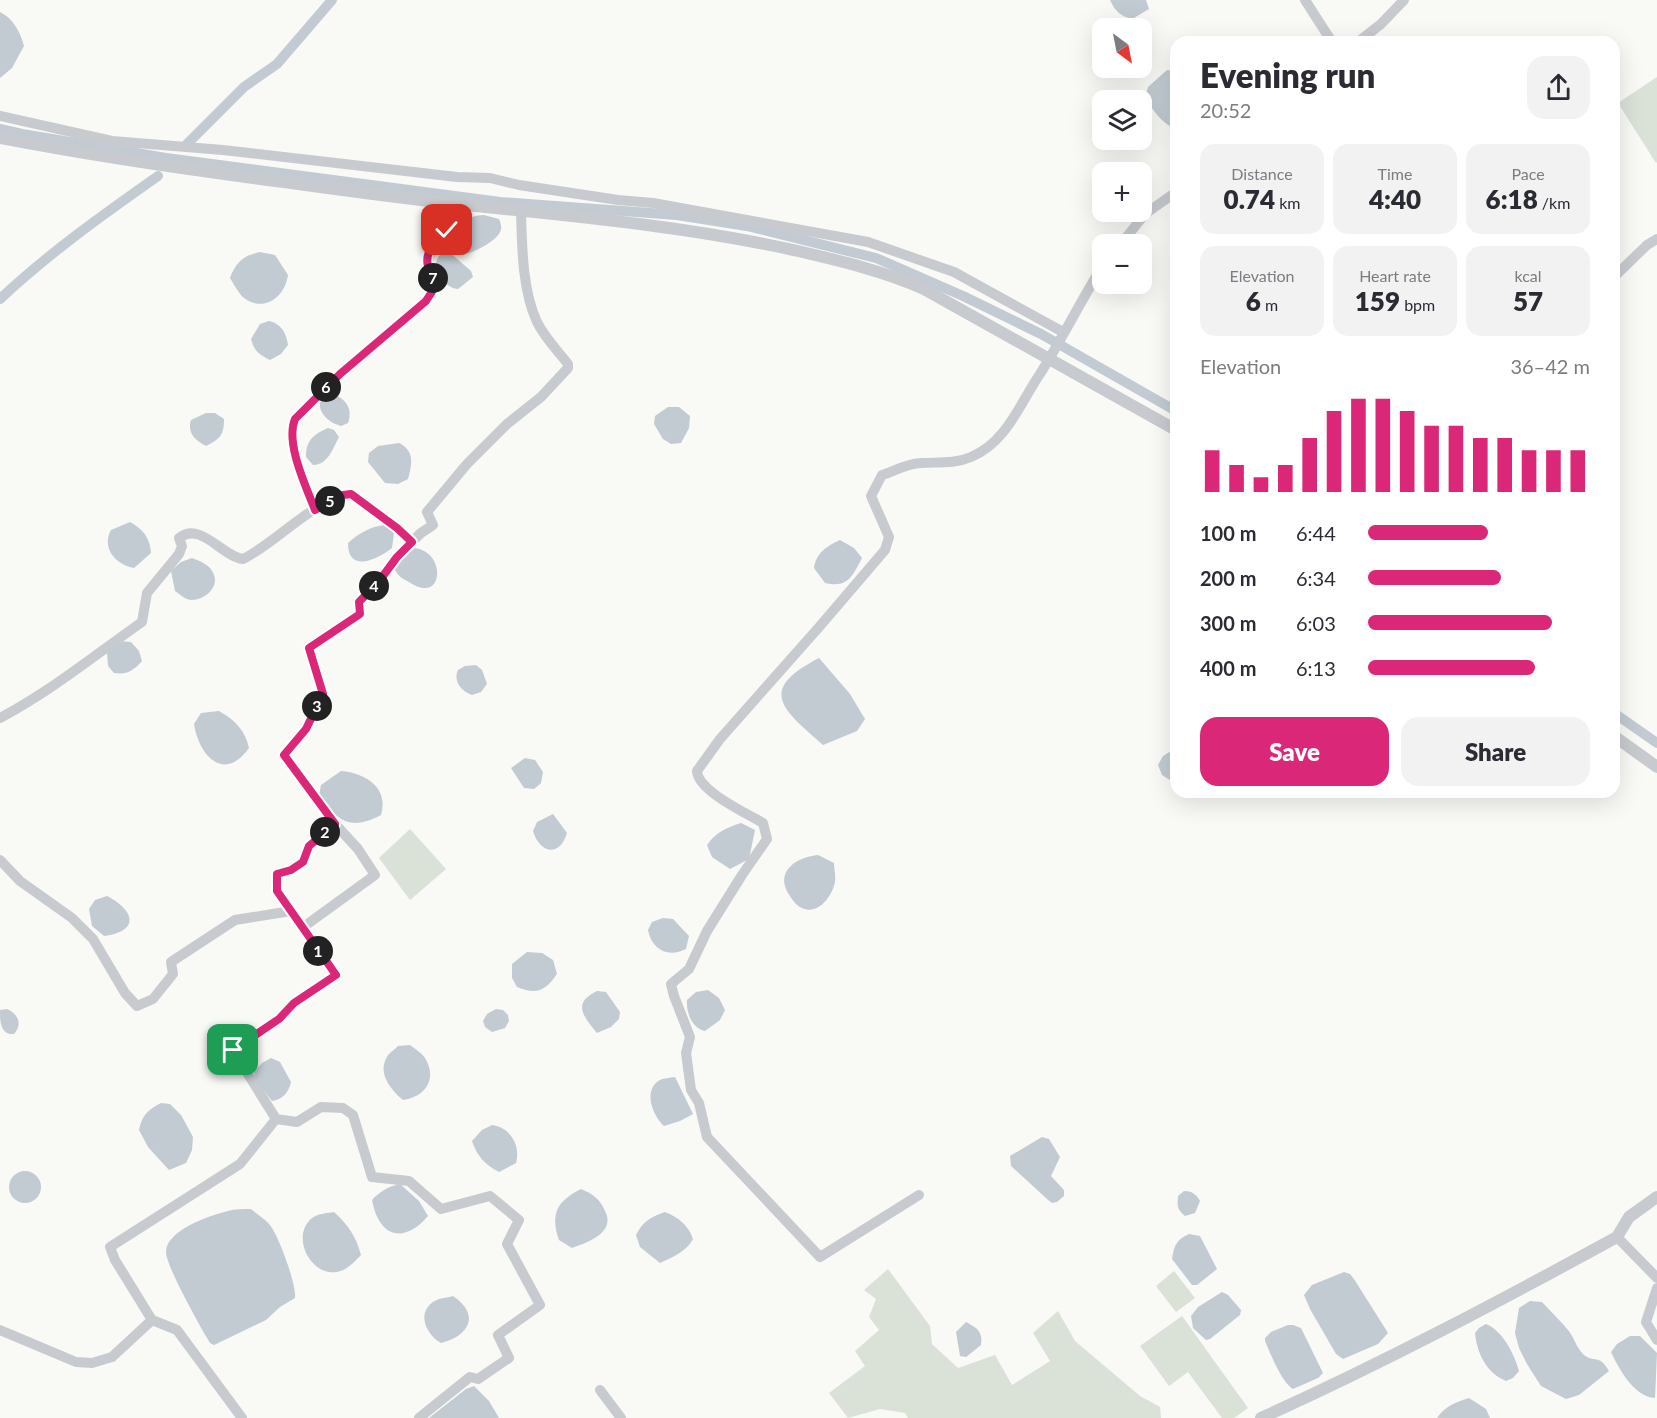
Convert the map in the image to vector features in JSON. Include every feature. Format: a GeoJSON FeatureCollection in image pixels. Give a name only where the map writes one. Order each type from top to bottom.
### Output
{"type":"FeatureCollection","features":[{"type":"Feature","properties":{"kind":"street"},"geometry":{"type":"LineString","coordinates":[[1305,0],[1328,36]]}},
{"type":"Feature","properties":{"kind":"street"},"geometry":{"type":"LineString","coordinates":[[1366,36],[1404,0]]}},
{"type":"Feature","properties":{"kind":"street"},"geometry":{"type":"LineString","coordinates":[[0,116],[112,141],[223,150],[457,177],[490,178],[519,185],[733,217],[868,242],[954,272],[1063,332]]}},
{"type":"Feature","properties":{"kind":"street"},"geometry":{"type":"LineString","coordinates":[[0,138],[66,151],[245,177],[697,232],[771,245],[863,266],[898,277],[924,289],[1170,427]]}},
{"type":"Feature","properties":{"kind":"street"},"geometry":{"type":"LineString","coordinates":[[1129,234],[1145,214],[1170,196]]}},
{"type":"Feature","properties":{"kind":"street"},"geometry":{"type":"LineString","coordinates":[[315,510],[291,439],[291,428],[295,419],[340,374],[426,301],[434,287],[433,277],[427,265],[433,243],[447,230],[464,205]]}},
{"type":"Feature","properties":{"kind":"street"},"geometry":{"type":"LineString","coordinates":[[302,928],[375,875],[358,849],[335,824],[284,755],[306,729],[323,694],[309,648],[360,614],[359,602],[380,580],[397,557],[433,525],[427,512],[438,498],[501,429],[541,397],[569,366],[548,341],[536,321],[529,297],[522,252],[521,211]]}},
{"type":"Feature","properties":{"kind":"street"},"geometry":{"type":"LineString","coordinates":[[1620,271],[1647,245],[1657,239]]}},
{"type":"Feature","properties":{"kind":"street"},"geometry":{"type":"LineString","coordinates":[[920,1195],[820,1257],[707,1137],[699,1103],[691,1090],[686,1053],[690,1036],[671,984],[689,969],[712,922],[767,839],[763,823],[716,795],[700,781],[697,771],[720,739],[885,550],[889,537],[871,496],[882,475],[919,462],[943,464],[970,458],[998,439],[1012,421],[1049,360],[1092,284]]}},
{"type":"Feature","properties":{"kind":"street"},"geometry":{"type":"LineString","coordinates":[[0,718],[67,678],[85,662],[142,622],[147,593],[179,554],[182,546],[179,538],[188,533],[200,534],[229,554],[243,559],[315,510],[343,495],[351,494],[412,542]]}},
{"type":"Feature","properties":{"kind":"street"},"geometry":{"type":"LineString","coordinates":[[1620,740],[1657,767]]}},
{"type":"Feature","properties":{"kind":"street"},"geometry":{"type":"LineString","coordinates":[[335,824],[309,846],[303,862],[291,870],[277,874],[277,891],[336,975],[294,1003],[279,1019],[233,1050],[276,1119],[297,1122],[321,1107],[343,1108],[353,1115],[372,1177],[409,1181],[441,1209],[490,1196],[519,1220],[507,1244],[540,1305],[498,1335],[509,1358],[478,1379],[470,1377],[419,1418]]}},
{"type":"Feature","properties":{"kind":"street"},"geometry":{"type":"LineString","coordinates":[[0,860],[20,881],[72,918],[93,939],[125,993],[137,1006],[153,999],[173,974],[171,962],[223,927],[235,920],[291,911]]}},
{"type":"Feature","properties":{"kind":"street"},"geometry":{"type":"LineString","coordinates":[[242,1418],[177,1330],[152,1320],[110,1247],[240,1164],[276,1119]]}},
{"type":"Feature","properties":{"kind":"street"},"geometry":{"type":"LineString","coordinates":[[1262,1418],[1458,1323],[1617,1237],[1629,1217],[1657,1197]]}},
{"type":"Feature","properties":{"kind":"street"},"geometry":{"type":"LineString","coordinates":[[1617,1237],[1657,1278]]}},
{"type":"Feature","properties":{"kind":"street"},"geometry":{"type":"LineString","coordinates":[[1657,1288],[1646,1322],[1657,1340]]}},
{"type":"Feature","properties":{"kind":"street"},"geometry":{"type":"LineString","coordinates":[[0,1330],[76,1362],[92,1363],[112,1357],[152,1320]]}},
{"type":"Feature","properties":{"kind":"street"},"geometry":{"type":"LineString","coordinates":[[600,1390],[621,1418]]}},
{"type":"Feature","properties":{"kind":"shaded area"},"geometry":{"type":"Polygon","coordinates":[[[1110,0],[1146,0],[1149,9],[1134,18],[1129,18],[1114,7],[1110,0]]]}},
{"type":"Feature","properties":{"kind":"shaded area"},"geometry":{"type":"Polygon","coordinates":[[[0,12],[16,26],[24,46],[12,68],[0,78],[0,12]]]}},
{"type":"Feature","properties":{"kind":"shaded area"},"geometry":{"type":"Polygon","coordinates":[[[1167,70],[1170,70],[1170,125],[1152,108],[1152,90],[1147,90],[1167,70]]]}},
{"type":"Feature","properties":{"kind":"shaded area"},"geometry":{"type":"Polygon","coordinates":[[[1657,77],[1656,163],[1620,106],[1620,102],[1657,77]]]}},
{"type":"Feature","properties":{"kind":"shaded area"},"geometry":{"type":"Polygon","coordinates":[[[484,215],[499,219],[501,227],[499,233],[485,246],[461,255],[454,241],[457,230],[469,218],[484,215]]]}},
{"type":"Feature","properties":{"kind":"shaded area"},"geometry":{"type":"Polygon","coordinates":[[[448,251],[471,271],[473,277],[458,289],[441,278],[436,265],[441,254],[448,251]]]}},
{"type":"Feature","properties":{"kind":"shaded area"},"geometry":{"type":"Polygon","coordinates":[[[260,252],[275,255],[288,275],[283,290],[278,296],[259,304],[244,298],[230,278],[241,260],[260,252]]]}},
{"type":"Feature","properties":{"kind":"shaded area"},"geometry":{"type":"Polygon","coordinates":[[[269,321],[282,329],[288,345],[281,354],[270,360],[258,352],[251,339],[260,324],[269,321]]]}},
{"type":"Feature","properties":{"kind":"shaded area"},"geometry":{"type":"Polygon","coordinates":[[[333,394],[345,402],[350,413],[348,423],[341,426],[329,420],[323,414],[320,406],[320,401],[325,396],[333,394]]]}},
{"type":"Feature","properties":{"kind":"shaded area"},"geometry":{"type":"Polygon","coordinates":[[[668,407],[679,407],[690,416],[689,428],[681,443],[671,444],[663,439],[654,424],[655,416],[668,407]]]}},
{"type":"Feature","properties":{"kind":"shaded area"},"geometry":{"type":"Polygon","coordinates":[[[206,413],[215,413],[224,419],[220,436],[206,446],[193,436],[190,425],[191,420],[206,413]]]}},
{"type":"Feature","properties":{"kind":"shaded area"},"geometry":{"type":"Polygon","coordinates":[[[328,428],[334,430],[339,437],[326,459],[313,465],[306,457],[307,446],[314,436],[328,428]]]}},
{"type":"Feature","properties":{"kind":"shaded area"},"geometry":{"type":"Polygon","coordinates":[[[399,443],[408,450],[411,458],[408,479],[398,484],[385,483],[368,462],[369,453],[378,446],[399,443]]]}},
{"type":"Feature","properties":{"kind":"shaded area"},"geometry":{"type":"Polygon","coordinates":[[[130,522],[145,534],[151,553],[134,568],[116,559],[108,543],[111,530],[130,522]]]}},
{"type":"Feature","properties":{"kind":"shaded area"},"geometry":{"type":"Polygon","coordinates":[[[386,525],[394,533],[392,548],[365,561],[353,558],[349,553],[348,543],[366,531],[386,525]]]}},
{"type":"Feature","properties":{"kind":"shaded area"},"geometry":{"type":"Polygon","coordinates":[[[840,540],[854,548],[862,558],[848,580],[839,584],[825,583],[814,568],[815,563],[823,551],[840,540]]]}},
{"type":"Feature","properties":{"kind":"shaded area"},"geometry":{"type":"Polygon","coordinates":[[[415,548],[432,558],[436,567],[435,583],[429,587],[421,588],[409,582],[395,570],[398,560],[415,548]]]}},
{"type":"Feature","properties":{"kind":"shaded area"},"geometry":{"type":"Polygon","coordinates":[[[192,558],[208,566],[215,580],[206,596],[192,600],[175,591],[171,571],[181,562],[192,558]]]}},
{"type":"Feature","properties":{"kind":"shaded area"},"geometry":{"type":"Polygon","coordinates":[[[119,641],[131,642],[139,651],[142,661],[126,673],[114,673],[108,666],[107,652],[119,641]]]}},
{"type":"Feature","properties":{"kind":"shaded area"},"geometry":{"type":"Polygon","coordinates":[[[819,658],[850,694],[865,719],[857,731],[823,745],[797,721],[782,701],[782,691],[787,681],[799,670],[819,658]]]}},
{"type":"Feature","properties":{"kind":"shaded area"},"geometry":{"type":"Polygon","coordinates":[[[476,665],[482,670],[487,684],[481,692],[472,695],[459,685],[457,674],[458,670],[465,666],[476,665]]]}},
{"type":"Feature","properties":{"kind":"shaded area"},"geometry":{"type":"Polygon","coordinates":[[[219,711],[238,726],[249,748],[231,764],[214,761],[207,755],[201,746],[194,724],[201,713],[219,711]]]}},
{"type":"Feature","properties":{"kind":"shaded area"},"geometry":{"type":"Polygon","coordinates":[[[1170,752],[1170,780],[1162,775],[1158,765],[1163,756],[1170,752]]]}},
{"type":"Feature","properties":{"kind":"shaded area"},"geometry":{"type":"Polygon","coordinates":[[[525,758],[535,760],[543,772],[541,783],[534,789],[524,788],[511,768],[525,758]]]}},
{"type":"Feature","properties":{"kind":"shaded area"},"geometry":{"type":"Polygon","coordinates":[[[341,771],[359,775],[373,784],[382,797],[381,815],[353,823],[339,818],[326,805],[319,796],[321,785],[341,771]]]}},
{"type":"Feature","properties":{"kind":"shaded area"},"geometry":{"type":"Polygon","coordinates":[[[553,814],[567,833],[559,847],[549,850],[540,844],[533,831],[537,822],[553,814]]]}},
{"type":"Feature","properties":{"kind":"shaded area"},"geometry":{"type":"Polygon","coordinates":[[[741,823],[755,830],[749,859],[730,869],[712,857],[707,845],[722,831],[741,823]]]}},
{"type":"Feature","properties":{"kind":"shaded area"},"geometry":{"type":"Polygon","coordinates":[[[410,829],[446,869],[410,900],[379,858],[410,829]]]}},
{"type":"Feature","properties":{"kind":"shaded area"},"geometry":{"type":"Polygon","coordinates":[[[818,855],[834,863],[835,882],[831,894],[823,904],[806,909],[800,907],[792,899],[784,878],[796,862],[818,855]]]}},
{"type":"Feature","properties":{"kind":"shaded area"},"geometry":{"type":"Polygon","coordinates":[[[107,896],[123,907],[130,919],[124,930],[104,936],[92,926],[89,909],[95,900],[107,896]]]}},
{"type":"Feature","properties":{"kind":"shaded area"},"geometry":{"type":"Polygon","coordinates":[[[663,918],[673,919],[689,936],[686,949],[673,953],[667,952],[653,943],[648,930],[652,922],[663,918]]]}},
{"type":"Feature","properties":{"kind":"shaded area"},"geometry":{"type":"Polygon","coordinates":[[[527,952],[542,953],[553,960],[557,974],[540,990],[530,991],[517,987],[512,978],[512,964],[527,952]]]}},
{"type":"Feature","properties":{"kind":"shaded area"},"geometry":{"type":"Polygon","coordinates":[[[708,990],[719,998],[725,1010],[720,1020],[705,1031],[693,1023],[687,1000],[696,992],[708,990]]]}},
{"type":"Feature","properties":{"kind":"shaded area"},"geometry":{"type":"Polygon","coordinates":[[[597,991],[606,992],[620,1012],[619,1019],[611,1027],[597,1033],[584,1015],[582,1005],[584,1000],[597,991]]]}},
{"type":"Feature","properties":{"kind":"shaded area"},"geometry":{"type":"Polygon","coordinates":[[[7,1009],[14,1014],[19,1023],[14,1034],[3,1030],[0,1010],[7,1009]]]}},
{"type":"Feature","properties":{"kind":"shaded area"},"geometry":{"type":"Polygon","coordinates":[[[496,1009],[503,1010],[508,1015],[509,1021],[505,1028],[492,1032],[485,1027],[483,1021],[487,1014],[496,1009]]]}},
{"type":"Feature","properties":{"kind":"shaded area"},"geometry":{"type":"Polygon","coordinates":[[[410,1045],[425,1058],[429,1066],[430,1080],[418,1095],[403,1100],[387,1081],[384,1063],[398,1046],[410,1045]]]}},
{"type":"Feature","properties":{"kind":"shaded area"},"geometry":{"type":"Polygon","coordinates":[[[271,1058],[280,1062],[291,1082],[284,1095],[272,1101],[256,1080],[254,1072],[262,1063],[271,1058]]]}},
{"type":"Feature","properties":{"kind":"shaded area"},"geometry":{"type":"Polygon","coordinates":[[[675,1077],[693,1114],[664,1126],[653,1110],[651,1090],[660,1080],[675,1077]]]}},
{"type":"Feature","properties":{"kind":"shaded area"},"geometry":{"type":"Polygon","coordinates":[[[161,1103],[170,1104],[181,1115],[193,1137],[192,1150],[186,1163],[169,1170],[148,1147],[139,1130],[146,1114],[161,1103]]]}},
{"type":"Feature","properties":{"kind":"shaded area"},"geometry":{"type":"Polygon","coordinates":[[[492,1125],[509,1133],[517,1150],[516,1163],[499,1172],[482,1160],[472,1141],[482,1130],[492,1125]]]}},
{"type":"Feature","properties":{"kind":"shaded area"},"geometry":{"type":"Polygon","coordinates":[[[1042,1137],[1049,1139],[1060,1157],[1051,1176],[1064,1190],[1064,1196],[1052,1203],[1011,1166],[1010,1156],[1042,1137]]]}},
{"type":"Feature","properties":{"kind":"shaded area"},"geometry":{"type":"Polygon","coordinates":[[[25,1171],[36,1176],[41,1187],[36,1198],[25,1203],[14,1198],[9,1187],[14,1176],[25,1171]]]}},
{"type":"Feature","properties":{"kind":"shaded area"},"geometry":{"type":"Polygon","coordinates":[[[400,1184],[419,1201],[428,1216],[410,1231],[394,1233],[380,1222],[372,1200],[384,1190],[400,1184]]]}},
{"type":"Feature","properties":{"kind":"shaded area"},"geometry":{"type":"Polygon","coordinates":[[[581,1189],[593,1195],[601,1203],[607,1218],[607,1225],[593,1239],[572,1248],[559,1240],[555,1223],[556,1216],[566,1198],[581,1189]]]}},
{"type":"Feature","properties":{"kind":"shaded area"},"geometry":{"type":"Polygon","coordinates":[[[1184,1191],[1194,1193],[1200,1201],[1195,1213],[1185,1216],[1179,1209],[1178,1202],[1178,1196],[1184,1191]]]}},
{"type":"Feature","properties":{"kind":"shaded area"},"geometry":{"type":"Polygon","coordinates":[[[251,1209],[273,1229],[290,1272],[295,1298],[280,1307],[266,1320],[214,1345],[210,1343],[199,1324],[172,1270],[166,1252],[168,1244],[181,1230],[201,1220],[231,1210],[251,1209]]]}},
{"type":"Feature","properties":{"kind":"shaded area"},"geometry":{"type":"Polygon","coordinates":[[[334,1212],[351,1231],[361,1255],[346,1269],[333,1272],[315,1265],[304,1247],[303,1236],[305,1227],[312,1218],[334,1212]]]}},
{"type":"Feature","properties":{"kind":"shaded area"},"geometry":{"type":"Polygon","coordinates":[[[665,1212],[682,1222],[693,1239],[675,1256],[660,1263],[640,1247],[636,1235],[648,1220],[665,1212]]]}},
{"type":"Feature","properties":{"kind":"shaded area"},"geometry":{"type":"Polygon","coordinates":[[[1189,1234],[1200,1236],[1217,1269],[1197,1285],[1192,1285],[1172,1259],[1176,1244],[1189,1234]]]}},
{"type":"Feature","properties":{"kind":"shaded area"},"geometry":{"type":"Polygon","coordinates":[[[888,1269],[930,1326],[932,1344],[958,1368],[995,1355],[1012,1385],[1050,1361],[1033,1333],[1058,1311],[1075,1341],[1140,1396],[1160,1407],[1161,1418],[908,1418],[905,1413],[880,1409],[848,1418],[829,1393],[865,1366],[855,1351],[879,1330],[869,1317],[876,1299],[864,1290],[888,1269]]]}},
{"type":"Feature","properties":{"kind":"shaded area"},"geometry":{"type":"Polygon","coordinates":[[[1174,1271],[1195,1298],[1176,1312],[1156,1286],[1174,1271]]]}},
{"type":"Feature","properties":{"kind":"shaded area"},"geometry":{"type":"Polygon","coordinates":[[[1344,1272],[1350,1274],[1354,1279],[1388,1333],[1378,1344],[1343,1359],[1336,1354],[1304,1295],[1312,1285],[1344,1272]]]}},
{"type":"Feature","properties":{"kind":"shaded area"},"geometry":{"type":"Polygon","coordinates":[[[1222,1292],[1228,1295],[1241,1310],[1240,1315],[1206,1340],[1193,1328],[1191,1316],[1198,1307],[1222,1292]]]}},
{"type":"Feature","properties":{"kind":"shaded area"},"geometry":{"type":"Polygon","coordinates":[[[453,1296],[467,1310],[468,1324],[459,1335],[441,1343],[428,1330],[424,1318],[425,1312],[435,1301],[453,1296]]]}},
{"type":"Feature","properties":{"kind":"shaded area"},"geometry":{"type":"Polygon","coordinates":[[[1530,1301],[1542,1302],[1568,1330],[1583,1354],[1599,1360],[1609,1371],[1579,1395],[1566,1399],[1541,1386],[1527,1364],[1515,1333],[1519,1308],[1530,1301]]]}},
{"type":"Feature","properties":{"kind":"shaded area"},"geometry":{"type":"Polygon","coordinates":[[[1182,1316],[1248,1408],[1234,1418],[1222,1418],[1188,1372],[1169,1386],[1140,1346],[1182,1316]]]}},
{"type":"Feature","properties":{"kind":"shaded area"},"geometry":{"type":"Polygon","coordinates":[[[966,1322],[978,1331],[981,1336],[981,1345],[966,1357],[960,1356],[956,1332],[966,1322]]]}},
{"type":"Feature","properties":{"kind":"shaded area"},"geometry":{"type":"Polygon","coordinates":[[[1486,1324],[1503,1337],[1517,1364],[1519,1371],[1513,1378],[1506,1381],[1488,1368],[1478,1348],[1475,1333],[1486,1324]]]}},
{"type":"Feature","properties":{"kind":"shaded area"},"geometry":{"type":"Polygon","coordinates":[[[1288,1325],[1301,1328],[1323,1373],[1318,1378],[1293,1389],[1281,1374],[1265,1341],[1271,1332],[1288,1325]]]}},
{"type":"Feature","properties":{"kind":"shaded area"},"geometry":{"type":"Polygon","coordinates":[[[1630,1336],[1640,1336],[1657,1353],[1655,1398],[1640,1393],[1628,1381],[1611,1352],[1617,1344],[1630,1336]]]}},
{"type":"Feature","properties":{"kind":"shaded area"},"geometry":{"type":"Polygon","coordinates":[[[474,1386],[489,1401],[499,1418],[429,1418],[466,1389],[474,1386]]]}},
{"type":"Feature","properties":{"kind":"shaded area"},"geometry":{"type":"Polygon","coordinates":[[[1469,1398],[1486,1409],[1490,1418],[1437,1418],[1451,1405],[1469,1398]]]}},
{"type":"Feature","properties":{"kind":"waterway"},"geometry":{"type":"LineString","coordinates":[[186,145],[244,87],[277,64],[332,0]]}},
{"type":"Feature","properties":{"kind":"waterway"},"geometry":{"type":"LineString","coordinates":[[0,129],[166,158],[500,202],[677,215],[747,226],[876,258],[963,296],[1041,334],[1170,408]]}},
{"type":"Feature","properties":{"kind":"waterway"},"geometry":{"type":"LineString","coordinates":[[0,299],[57,250],[158,176]]}},
{"type":"Feature","properties":{"kind":"waterway"},"geometry":{"type":"LineString","coordinates":[[1620,717],[1657,743]]}},
{"type":"Feature","properties":{"kind":"route"},"geometry":{"type":"LineString","coordinates":[[233,1050],[279,1019],[294,1003],[336,975],[277,891],[277,874],[291,870],[303,862],[309,846],[335,824],[284,755],[306,729],[323,694],[309,648],[360,614],[359,602],[412,542],[351,494],[343,495],[315,510],[301,474],[291,439],[291,428],[295,419],[340,374],[426,301],[434,287],[433,277],[427,265],[428,258],[433,243],[447,230]]}}]}
